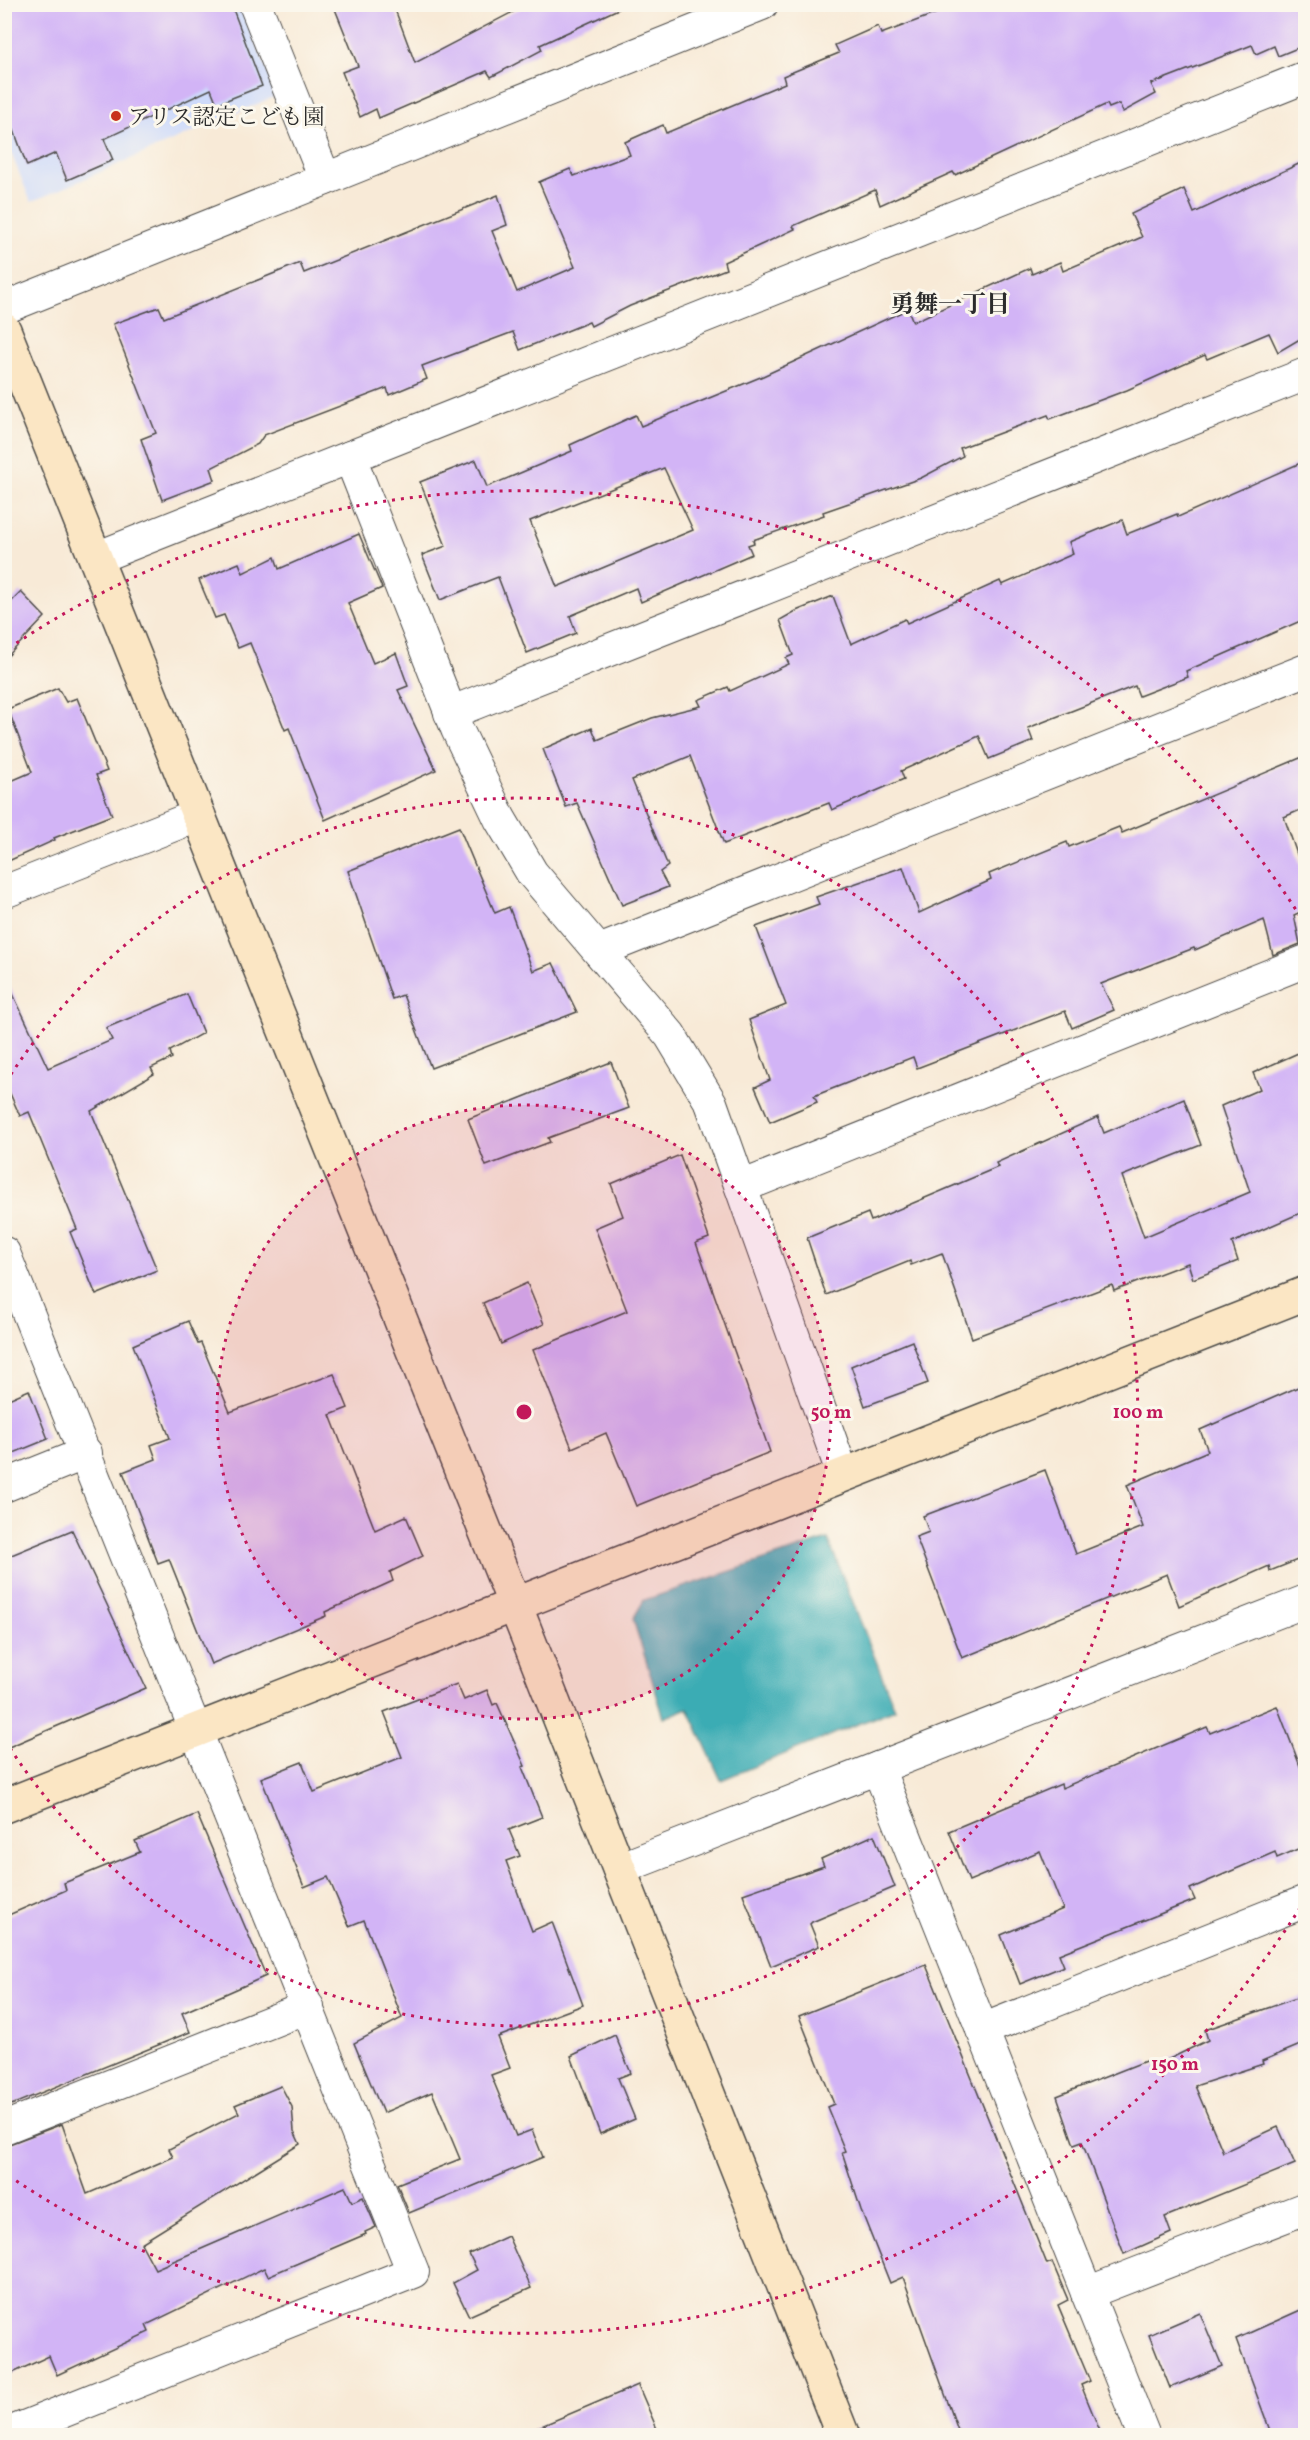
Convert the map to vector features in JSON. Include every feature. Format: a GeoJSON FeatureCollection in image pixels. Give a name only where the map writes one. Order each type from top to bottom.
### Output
{"type":"FeatureCollection","features":[{"type":"Feature","properties":{"kind":"street"},"geometry":{"type":"LineString","coordinates":[[255,4],[326,179]]}},
{"type":"Feature","properties":{"kind":"street"},"geometry":{"type":"LineString","coordinates":[[4,308],[762,4]]}},
{"type":"Feature","properties":{"kind":"street"},"geometry":{"type":"LineString","coordinates":[[96,558],[1305,77]]}},
{"type":"Feature","properties":{"kind":"street"},"geometry":{"type":"LineString","coordinates":[[4,330],[515,1605],[843,2436]]}},
{"type":"Feature","properties":{"kind":"street"},"geometry":{"type":"LineString","coordinates":[[450,713],[1305,374]]}},
{"type":"Feature","properties":{"kind":"street"},"geometry":{"type":"LineString","coordinates":[[350,457],[450,713],[500,819],[532,873],[670,1035],[711,1103],[843,1475]]}},
{"type":"Feature","properties":{"kind":"street"},"geometry":{"type":"LineString","coordinates":[[599,951],[1305,670]]}},
{"type":"Feature","properties":{"kind":"street"},"geometry":{"type":"LineString","coordinates":[[4,892],[199,815]]}},
{"type":"Feature","properties":{"kind":"street"},"geometry":{"type":"LineString","coordinates":[[741,1187],[1305,961]]}},
{"type":"Feature","properties":{"kind":"street"},"geometry":{"type":"LineString","coordinates":[[4,1252],[413,2272],[4,2435]]}},
{"type":"Feature","properties":{"kind":"street"},"geometry":{"type":"LineString","coordinates":[[4,1806],[1305,1293]]}},
{"type":"Feature","properties":{"kind":"street"},"geometry":{"type":"LineString","coordinates":[[4,1486],[86,1453]]}},
{"type":"Feature","properties":{"kind":"street"},"geometry":{"type":"LineString","coordinates":[[619,1869],[1305,1602]]}},
{"type":"Feature","properties":{"kind":"street"},"geometry":{"type":"LineString","coordinates":[[878,1768],[1144,2436]]}},
{"type":"Feature","properties":{"kind":"street"},"geometry":{"type":"LineString","coordinates":[[982,2030],[1305,1901]]}},
{"type":"Feature","properties":{"kind":"street"},"geometry":{"type":"LineString","coordinates":[[4,2128],[308,2007]]}},
{"type":"Feature","properties":{"kind":"street"},"geometry":{"type":"LineString","coordinates":[[1087,2292],[1305,2208]]}},
{"type":"Feature","properties":{"kind":"shaded area","name":"アリス認定こども園"},"geometry":{"type":"Polygon","coordinates":[[[4,5],[240,5],[278,95],[31,202],[5,138],[4,5]]]}},
{"type":"Feature","properties":{"kind":"water"},"geometry":{"type":"Polygon","coordinates":[[[828,1539],[895,1709],[721,1780],[688,1708],[664,1718],[633,1619],[644,1600],[828,1539]]]}},
{"type":"Feature","properties":{"kind":"building","name":"アリス認定こども園"},"geometry":{"type":"Polygon","coordinates":[[[20,4],[231,4],[262,86],[217,104],[211,89],[104,139],[113,160],[67,180],[56,153],[27,166],[4,103],[4,11],[20,4]]]}},
{"type":"Feature","properties":{"kind":"building"},"geometry":{"type":"Polygon","coordinates":[[[333,4],[393,4],[415,63],[528,4],[629,4],[540,45],[542,50],[491,77],[487,71],[379,118],[376,109],[360,117],[342,72],[358,66],[333,4]]]}},
{"type":"Feature","properties":{"kind":"building"},"geometry":{"type":"Polygon","coordinates":[[[961,4],[1305,4],[1305,45],[1278,56],[1274,46],[1256,54],[1252,45],[1151,84],[1156,94],[1123,112],[1119,104],[1109,108],[1107,104],[955,175],[953,172],[880,205],[875,190],[793,226],[795,229],[724,262],[726,269],[630,306],[591,326],[589,322],[520,350],[513,332],[422,366],[427,379],[389,395],[387,388],[264,435],[258,444],[211,468],[215,480],[162,500],[141,439],[156,433],[113,324],[159,307],[164,318],[300,263],[304,273],[498,195],[507,225],[492,231],[517,292],[575,267],[539,182],[570,169],[574,176],[630,155],[625,142],[663,125],[666,133],[785,83],[783,76],[839,53],[835,45],[878,26],[881,34],[961,4]]]}},
{"type":"Feature","properties":{"kind":"building"},"geometry":{"type":"Polygon","coordinates":[[[1305,161],[1305,336],[1278,352],[1269,333],[1207,359],[1205,355],[1127,390],[1050,419],[1048,415],[960,448],[963,456],[921,478],[823,512],[824,515],[753,540],[754,543],[748,545],[752,554],[641,602],[636,588],[570,616],[576,633],[527,653],[498,577],[440,600],[422,555],[446,546],[420,482],[476,460],[487,487],[572,451],[570,445],[636,415],[641,426],[763,376],[908,309],[913,322],[1030,268],[1032,274],[1060,262],[1063,271],[1142,237],[1131,214],[1184,189],[1194,213],[1305,161]],[[664,468],[530,521],[557,587],[693,530],[664,468]]]}},
{"type":"Feature","properties":{"kind":"building"},"geometry":{"type":"Polygon","coordinates":[[[1305,461],[1305,619],[1186,671],[1188,677],[1139,696],[1135,686],[1028,728],[1033,741],[989,759],[979,736],[901,771],[904,779],[832,810],[829,803],[724,844],[690,756],[632,780],[668,866],[660,872],[668,887],[622,905],[577,803],[566,807],[543,749],[592,728],[597,740],[652,718],[701,706],[698,700],[728,687],[730,691],[789,664],[786,658],[793,655],[780,620],[796,611],[833,596],[851,644],[905,619],[907,623],[1000,581],[1002,585],[1073,554],[1069,542],[1122,520],[1127,534],[1177,514],[1178,517],[1305,461]]]}},
{"type":"Feature","properties":{"kind":"building"},"geometry":{"type":"Polygon","coordinates":[[[359,534],[382,588],[348,603],[373,663],[396,653],[408,686],[398,690],[436,770],[325,820],[289,728],[285,730],[250,643],[238,648],[224,615],[215,618],[199,580],[239,563],[243,573],[275,557],[279,569],[359,534]]]}},
{"type":"Feature","properties":{"kind":"building"},"geometry":{"type":"Polygon","coordinates":[[[21,592],[45,617],[4,660],[4,609],[21,592]]]}},
{"type":"Feature","properties":{"kind":"building"},"geometry":{"type":"Polygon","coordinates":[[[58,688],[66,702],[77,698],[107,771],[96,775],[112,815],[54,838],[55,840],[4,863],[4,784],[32,772],[8,709],[58,688]]]}},
{"type":"Feature","properties":{"kind":"building"},"geometry":{"type":"Polygon","coordinates":[[[1305,756],[1305,808],[1284,817],[1305,877],[1305,910],[1294,915],[1300,944],[1273,955],[1264,920],[1195,950],[1194,948],[1101,984],[1114,1010],[1072,1028],[1065,1011],[917,1068],[913,1057],[814,1096],[817,1102],[770,1122],[755,1087],[770,1080],[749,1020],[786,1005],[756,927],[819,904],[816,897],[903,867],[919,913],[991,880],[989,874],[1067,842],[1069,847],[1119,827],[1122,833],[1305,756]]]}},
{"type":"Feature","properties":{"kind":"building"},"geometry":{"type":"Polygon","coordinates":[[[459,827],[495,913],[509,907],[533,971],[553,963],[577,1012],[431,1068],[403,995],[392,999],[348,871],[459,827]]]}},
{"type":"Feature","properties":{"kind":"building"},"geometry":{"type":"Polygon","coordinates":[[[4,975],[48,1068],[112,1040],[106,1028],[187,994],[203,1033],[170,1051],[172,1058],[151,1068],[154,1074],[91,1111],[157,1270],[96,1295],[70,1232],[77,1229],[29,1112],[20,1116],[4,1080],[4,975]]]}},
{"type":"Feature","properties":{"kind":"building"},"geometry":{"type":"Polygon","coordinates":[[[1305,1050],[1305,1211],[1232,1243],[1238,1261],[1193,1279],[1188,1263],[1114,1291],[1112,1285],[972,1338],[942,1253],[911,1265],[910,1261],[826,1295],[807,1238],[868,1213],[871,1221],[998,1167],[996,1163],[1098,1117],[1104,1133],[1184,1099],[1201,1145],[1122,1176],[1144,1237],[1250,1192],[1221,1106],[1260,1089],[1253,1073],[1305,1050]]]}},
{"type":"Feature","properties":{"kind":"building"},"geometry":{"type":"Polygon","coordinates":[[[611,1062],[629,1108],[548,1138],[550,1142],[486,1166],[468,1119],[611,1062]]]}},
{"type":"Feature","properties":{"kind":"building"},"geometry":{"type":"Polygon","coordinates":[[[680,1155],[709,1238],[696,1243],[770,1452],[636,1506],[606,1433],[572,1448],[533,1350],[627,1311],[595,1228],[623,1216],[611,1184],[680,1155]]]}},
{"type":"Feature","properties":{"kind":"building"},"geometry":{"type":"Polygon","coordinates":[[[527,1283],[544,1324],[501,1344],[483,1303],[527,1283]]]}},
{"type":"Feature","properties":{"kind":"building"},"geometry":{"type":"Polygon","coordinates":[[[188,1321],[198,1344],[201,1343],[230,1412],[334,1374],[348,1408],[330,1415],[375,1530],[406,1516],[423,1556],[390,1572],[393,1581],[325,1612],[326,1616],[211,1664],[169,1559],[158,1563],[123,1472],[156,1459],[151,1445],[170,1438],[133,1345],[188,1321]]]}},
{"type":"Feature","properties":{"kind":"building"},"geometry":{"type":"Polygon","coordinates":[[[912,1341],[928,1383],[865,1406],[851,1366],[912,1341]]]}},
{"type":"Feature","properties":{"kind":"building"},"geometry":{"type":"Polygon","coordinates":[[[1305,1384],[1305,1557],[1270,1571],[1269,1566],[1179,1606],[1167,1574],[962,1658],[916,1537],[929,1532],[923,1516],[1045,1470],[1076,1554],[1143,1527],[1127,1485],[1208,1451],[1200,1430],[1305,1384]]]}},
{"type":"Feature","properties":{"kind":"building"},"geometry":{"type":"Polygon","coordinates":[[[29,1390],[48,1439],[4,1457],[4,1401],[29,1390]]]}},
{"type":"Feature","properties":{"kind":"building"},"geometry":{"type":"Polygon","coordinates":[[[72,1530],[146,1688],[4,1749],[4,1558],[72,1530]]]}},
{"type":"Feature","properties":{"kind":"building"},"geometry":{"type":"Polygon","coordinates":[[[457,1684],[464,1700],[487,1690],[493,1705],[497,1703],[525,1766],[522,1767],[542,1817],[509,1830],[520,1856],[506,1861],[532,1931],[552,1922],[583,2005],[498,2037],[510,2068],[491,2075],[516,2136],[532,2130],[543,2157],[409,2213],[397,2184],[460,2159],[432,2092],[383,2113],[354,2043],[402,2018],[364,1920],[349,1926],[328,1877],[304,1887],[261,1778],[302,1762],[314,1792],[402,1757],[384,1712],[457,1684]]]}},
{"type":"Feature","properties":{"kind":"building"},"geometry":{"type":"Polygon","coordinates":[[[1277,1706],[1305,1779],[1305,1846],[1277,1858],[1275,1852],[1190,1889],[1195,1900],[1059,1954],[1064,1966],[1020,1984],[1001,1935],[1063,1909],[1040,1851],[969,1881],[949,1831],[1061,1784],[1062,1788],[1207,1727],[1210,1733],[1277,1706]]]}},
{"type":"Feature","properties":{"kind":"building"},"geometry":{"type":"Polygon","coordinates":[[[197,1814],[266,1976],[182,2013],[190,2032],[4,2108],[4,1917],[66,1890],[64,1883],[140,1852],[135,1841],[197,1814]]]}},
{"type":"Feature","properties":{"kind":"building"},"geometry":{"type":"Polygon","coordinates":[[[874,1835],[895,1887],[812,1922],[810,1924],[819,1946],[771,1966],[743,1894],[824,1866],[821,1859],[874,1835]]]}},
{"type":"Feature","properties":{"kind":"building"},"geometry":{"type":"Polygon","coordinates":[[[926,1965],[1047,2264],[1052,2262],[1068,2300],[1058,2305],[1090,2381],[1081,2385],[1102,2436],[960,2436],[903,2277],[890,2283],[861,2210],[842,2152],[845,2151],[827,2107],[834,2104],[799,2016],[926,1965]]]}},
{"type":"Feature","properties":{"kind":"building"},"geometry":{"type":"Polygon","coordinates":[[[1305,1995],[1305,2043],[1262,2061],[1263,2064],[1195,2086],[1223,2152],[1278,2127],[1295,2164],[1165,2217],[1171,2233],[1124,2254],[1082,2142],[1074,2145],[1057,2096],[1148,2060],[1151,2068],[1208,2040],[1205,2030],[1305,1995]]]}},
{"type":"Feature","properties":{"kind":"building"},"geometry":{"type":"Polygon","coordinates":[[[615,2035],[631,2073],[618,2078],[635,2119],[600,2134],[571,2056],[615,2035]]]}},
{"type":"Feature","properties":{"kind":"building"},"geometry":{"type":"Polygon","coordinates":[[[281,2086],[292,2107],[294,2131],[300,2144],[141,2243],[155,2269],[345,2187],[352,2202],[363,2197],[376,2227],[365,2232],[366,2234],[268,2276],[264,2268],[146,2325],[149,2332],[57,2375],[49,2356],[4,2377],[4,2146],[62,2124],[87,2194],[173,2157],[169,2149],[239,2113],[235,2105],[281,2086]]]}},
{"type":"Feature","properties":{"kind":"building"},"geometry":{"type":"Polygon","coordinates":[[[508,2236],[531,2288],[469,2316],[453,2283],[477,2270],[469,2254],[508,2236]]]}},
{"type":"Feature","properties":{"kind":"building"},"geometry":{"type":"Polygon","coordinates":[[[1305,2308],[1305,2436],[1272,2436],[1236,2339],[1305,2308]]]}},
{"type":"Feature","properties":{"kind":"building"},"geometry":{"type":"Polygon","coordinates":[[[1200,2313],[1222,2366],[1170,2388],[1149,2335],[1200,2313]]]}},
{"type":"Feature","properties":{"kind":"building"},"geometry":{"type":"Polygon","coordinates":[[[638,2385],[660,2436],[520,2436],[520,2435],[638,2385]]]}},
{"type":"Feature","properties":{"kind":"place","name":"アリス認定こども園"},"geometry":{"type":"Point","coordinates":[116,116]}},
{"type":"Feature","properties":{"kind":"district","name":"勇舞一丁目"},"geometry":{"type":"Point","coordinates":[950,304]}}]}
